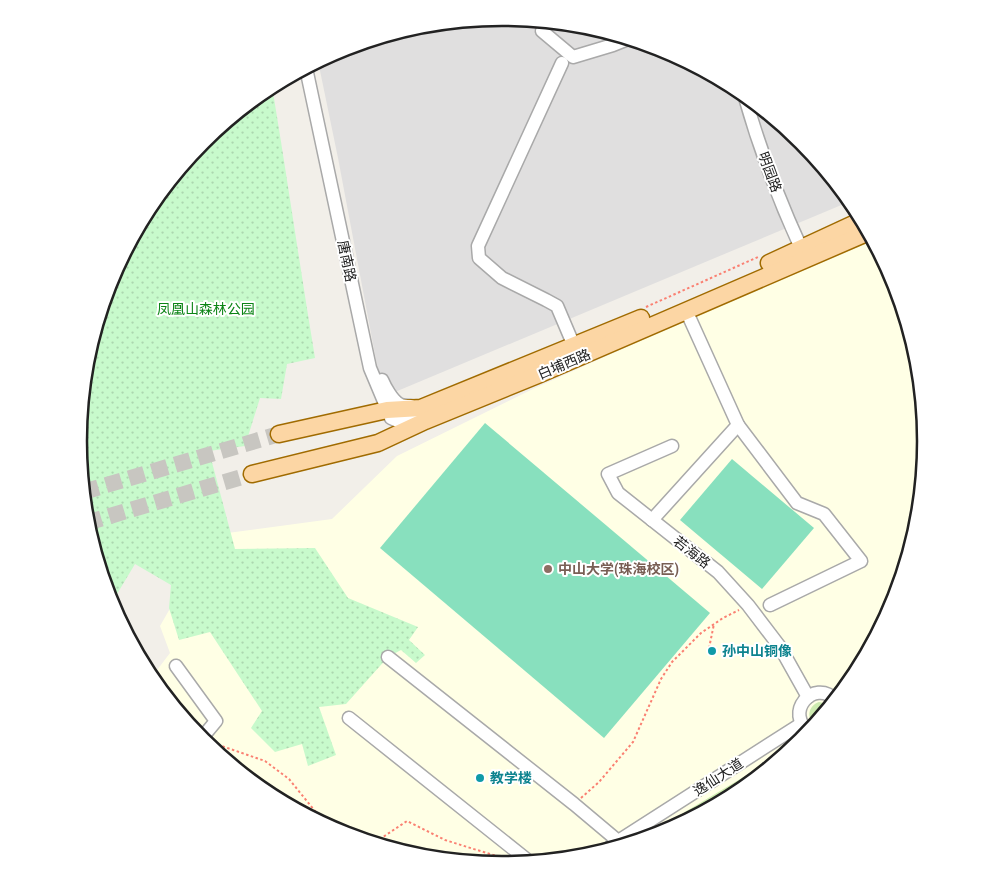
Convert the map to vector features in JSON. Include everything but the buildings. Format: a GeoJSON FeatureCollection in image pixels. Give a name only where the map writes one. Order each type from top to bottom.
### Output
{"type":"FeatureCollection","features":[{"type":"Feature","properties":{"kind":"main road","name":"白埔西路"},"geometry":{"type":"LineString","coordinates":[[252,474],[378,443],[423,414],[574,346],[690,298],[855,223]]}},
{"type":"Feature","properties":{"kind":"main road","name":"白埔西路"},"geometry":{"type":"LineString","coordinates":[[279,434],[387,410],[423,414],[540,374],[862,235]]}},
{"type":"Feature","properties":{"kind":"street"},"geometry":{"type":"LineString","coordinates":[[544,29],[542,31],[573,57],[620,43]]}},
{"type":"Feature","properties":{"kind":"street"},"geometry":{"type":"LineString","coordinates":[[562,62],[478,246],[479,258],[502,278],[557,306],[574,346]]}},
{"type":"Feature","properties":{"kind":"street","name":"唐南路"},"geometry":{"type":"LineString","coordinates":[[315,71],[373,360],[384,385],[399,404],[423,414]]}},
{"type":"Feature","properties":{"kind":"street","name":"唐南路"},"geometry":{"type":"LineString","coordinates":[[308,75],[370,368],[387,410]]}},
{"type":"Feature","properties":{"kind":"street","name":"明园路"},"geometry":{"type":"LineString","coordinates":[[748,107],[763,154],[801,248]]}},
{"type":"Feature","properties":{"kind":"street"},"geometry":{"type":"LineString","coordinates":[[690,319],[738,425],[798,503],[824,514],[861,561],[770,605]]}},
{"type":"Feature","properties":{"kind":"street"},"geometry":{"type":"LineString","coordinates":[[652,520],[738,425]]}},
{"type":"Feature","properties":{"kind":"street","name":"若海路"},"geometry":{"type":"LineString","coordinates":[[672,446],[608,474],[618,493],[718,572],[748,605],[780,647],[808,697]]}},
{"type":"Feature","properties":{"kind":"street"},"geometry":{"type":"LineString","coordinates":[[388,657],[574,804],[614,842]]}},
{"type":"Feature","properties":{"kind":"street"},"geometry":{"type":"LineString","coordinates":[[176,666],[216,720],[206,732]]}},
{"type":"Feature","properties":{"kind":"street"},"geometry":{"type":"LineString","coordinates":[[805,726],[800,718],[801,706],[808,697],[820,693],[830,696]]}},
{"type":"Feature","properties":{"kind":"street"},"geometry":{"type":"LineString","coordinates":[[349,718],[523,856]]}},
{"type":"Feature","properties":{"kind":"street","name":"逸仙大道"},"geometry":{"type":"LineString","coordinates":[[627,838],[798,733]]}},
{"type":"Feature","properties":{"kind":"path"},"geometry":{"type":"LineString","coordinates":[[574,804],[598,782],[633,742],[661,679],[672,662],[714,624],[748,605]]}},
{"type":"Feature","properties":{"kind":"path"},"geometry":{"type":"LineString","coordinates":[[708,653],[714,624]]}},
{"type":"Feature","properties":{"kind":"path"},"geometry":{"type":"LineString","coordinates":[[220,745],[266,761],[289,779],[316,812]]}},
{"type":"Feature","properties":{"kind":"path"},"geometry":{"type":"LineString","coordinates":[[381,839],[407,821],[445,840],[497,857]]}},
{"type":"Feature","properties":{"kind":"shaded area"},"geometry":{"type":"Polygon","coordinates":[[[475,27],[530,27],[584,34],[610,40],[661,58],[710,82],[733,96],[776,129],[815,168],[843,204],[383,397],[320,69],[369,48],[421,34],[475,27]]]}},
{"type":"Feature","properties":{"kind":"shaded area","name":"中山大学(珠海校区)"},"geometry":{"type":"Polygon","coordinates":[[[865,240],[896,308],[910,360],[917,414],[917,469],[910,523],[896,575],[875,625],[848,672],[815,715],[796,735],[776,754],[733,787],[686,814],[661,825],[636,835],[584,849],[530,856],[502,857],[475,856],[421,849],[369,835],[344,825],[319,814],[272,787],[229,754],[209,735],[190,715],[156,671],[170,653],[160,626],[212,535],[332,519],[397,456],[535,388],[865,240]]]}},
{"type":"Feature","properties":{"kind":"green space","name":"凤凰山森林公园"},"geometry":{"type":"Polygon","coordinates":[[[273,95],[315,358],[287,364],[281,399],[260,398],[245,446],[209,451],[235,549],[315,548],[348,598],[418,627],[409,640],[425,655],[416,663],[401,650],[388,657],[346,704],[319,707],[336,755],[308,766],[302,744],[275,752],[251,728],[262,711],[210,632],[179,640],[169,608],[171,585],[135,564],[117,594],[101,549],[95,523],[88,469],[88,414],[95,360],[101,334],[109,308],[130,258],[157,211],[190,168],[209,148],[229,129],[273,95]]]}},
{"type":"Feature","properties":{"kind":"green space"},"geometry":{"type":"Polygon","coordinates":[[[485,423],[710,613],[604,738],[380,548],[485,423]]]}},
{"type":"Feature","properties":{"kind":"green space"},"geometry":{"type":"Polygon","coordinates":[[[732,459],[814,528],[762,589],[680,520],[732,459]]]}},
{"type":"Feature","properties":{"kind":"green space"},"geometry":{"type":"Polygon","coordinates":[[[819,702],[824,703],[810,720],[809,712],[819,702]]]}},
{"type":"Feature","properties":{"kind":"green space"},"geometry":{"type":"Polygon","coordinates":[[[759,768],[710,801],[669,821],[759,768]]]}},
{"type":"Feature","properties":{"kind":"tunnel"},"geometry":{"type":"LineString","coordinates":[[90,490],[279,434]]}},
{"type":"Feature","properties":{"kind":"tunnel"},"geometry":{"type":"LineString","coordinates":[[95,520],[252,474]]}},
{"type":"Feature","properties":{"kind":"place","name":"中山大学(珠海校区)"},"geometry":{"type":"Point","coordinates":[548,569]}},
{"type":"Feature","properties":{"kind":"place","name":"孙中山铜像"},"geometry":{"type":"Point","coordinates":[712,651]}},
{"type":"Feature","properties":{"kind":"place","name":"教学楼"},"geometry":{"type":"Point","coordinates":[480,778]}}]}
